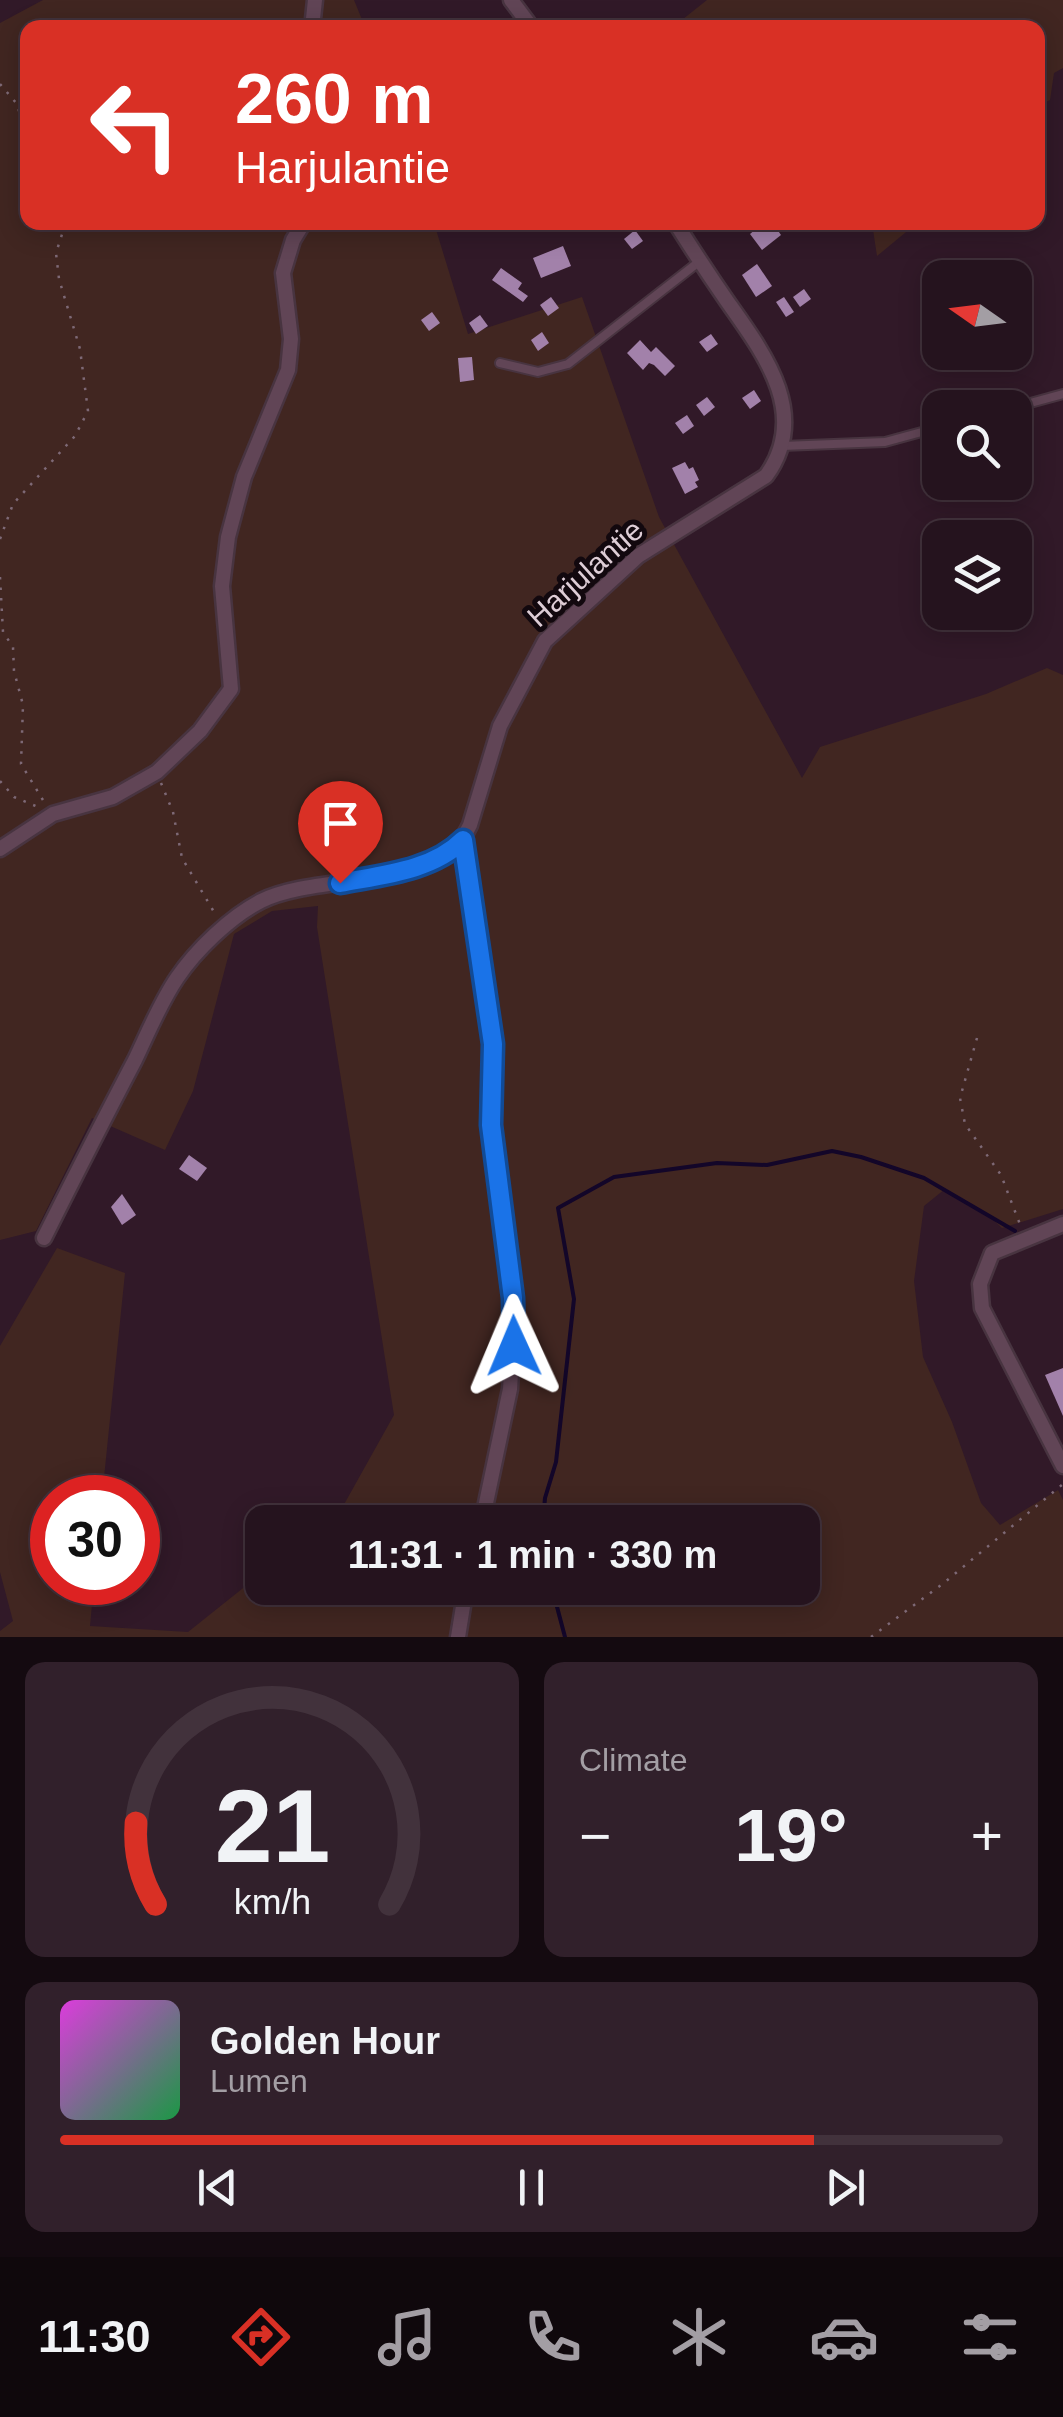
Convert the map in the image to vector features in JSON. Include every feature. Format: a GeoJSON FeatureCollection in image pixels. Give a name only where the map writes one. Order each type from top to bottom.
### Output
{"type":"FeatureCollection","features":[{"type":"Feature","properties":{"kind":"street"},"geometry":{"type":"LineString","coordinates":[[0,848],[53,814],[113,798],[156,772],[200,731],[231,689],[222,586],[228,537],[244,477],[288,370],[291,339],[283,273],[299,230]]}},
{"type":"Feature","properties":{"kind":"street"},"geometry":{"type":"LineString","coordinates":[[680,230],[772,369],[785,420],[782,446]]}},
{"type":"Feature","properties":{"kind":"street","name":"Harjulantie"},"geometry":{"type":"LineString","coordinates":[[463,840],[500,726],[545,640],[638,556],[766,476],[782,446]]}},
{"type":"Feature","properties":{"kind":"street"},"geometry":{"type":"LineString","coordinates":[[44,1238],[177,977],[223,928],[262,900],[414,868],[454,849],[463,840]]}},
{"type":"Feature","properties":{"kind":"street"},"geometry":{"type":"LineString","coordinates":[[463,840],[493,1044],[491,1125],[514,1324],[510,1388],[486,1505]]}},
{"type":"Feature","properties":{"kind":"street"},"geometry":{"type":"LineString","coordinates":[[1063,1224],[992,1253],[980,1284],[982,1308],[1063,1466]]}},
{"type":"Feature","properties":{"kind":"street"},"geometry":{"type":"LineString","coordinates":[[458,1637],[463,1605]]}},
{"type":"Feature","properties":{"kind":"lane"},"geometry":{"type":"LineString","coordinates":[[500,363],[538,372],[568,364],[700,261]]}},
{"type":"Feature","properties":{"kind":"lane"},"geometry":{"type":"LineString","coordinates":[[1032,403],[1063,394]]}},
{"type":"Feature","properties":{"kind":"lane"},"geometry":{"type":"LineString","coordinates":[[782,446],[884,442],[922,432]]}},
{"type":"Feature","properties":{"kind":"path"},"geometry":{"type":"LineString","coordinates":[[0,84],[20,112]]}},
{"type":"Feature","properties":{"kind":"path"},"geometry":{"type":"LineString","coordinates":[[0,540],[13,504],[75,436],[88,411],[80,348],[59,279],[56,253],[63,230]]}},
{"type":"Feature","properties":{"kind":"path"},"geometry":{"type":"LineString","coordinates":[[0,523],[6,523]]}},
{"type":"Feature","properties":{"kind":"path"},"geometry":{"type":"LineString","coordinates":[[0,578],[3,632],[14,647],[14,671],[24,705],[21,764],[53,814]]}},
{"type":"Feature","properties":{"kind":"path"},"geometry":{"type":"LineString","coordinates":[[156,772],[173,812],[182,858],[223,928]]}},
{"type":"Feature","properties":{"kind":"path"},"geometry":{"type":"LineString","coordinates":[[0,782],[14,797],[53,814]]}},
{"type":"Feature","properties":{"kind":"path"},"geometry":{"type":"LineString","coordinates":[[977,1038],[960,1098],[964,1124],[1001,1174],[1025,1238]]}},
{"type":"Feature","properties":{"kind":"path"},"geometry":{"type":"LineString","coordinates":[[871,1637],[946,1582],[1063,1484]]}},
{"type":"Feature","properties":{"kind":"shaded area"},"geometry":{"type":"Polygon","coordinates":[[[43,0],[354,0],[362,20],[20,20],[20,230],[436,230],[468,334],[582,297],[659,517],[802,778],[820,747],[986,694],[1047,668],[1063,675],[1063,1209],[1002,1228],[985,1212],[945,1189],[924,1206],[914,1281],[923,1357],[981,1503],[1000,1525],[1058,1490],[1063,1500],[1063,1637],[0,1637],[0,1631],[13,1621],[0,1572],[0,1346],[57,1248],[125,1273],[104,1475],[30,1475],[30,1605],[92,1605],[90,1626],[188,1632],[245,1587],[245,1605],[820,1605],[820,1505],[344,1505],[394,1415],[317,927],[318,906],[272,911],[234,934],[193,1091],[165,1150],[92,1118],[36,1231],[0,1240],[0,23],[43,0]]]}},
{"type":"Feature","properties":{"kind":"shaded area"},"geometry":{"type":"Polygon","coordinates":[[[707,0],[1063,0],[1063,68],[1054,73],[1050,100],[1045,102],[1045,20],[682,20],[707,0]]]}},
{"type":"Feature","properties":{"kind":"shaded area"},"geometry":{"type":"Polygon","coordinates":[[[873,230],[909,230],[877,256],[873,230]]]}},
{"type":"Feature","properties":{"kind":"building"},"geometry":{"type":"Polygon","coordinates":[[[635,230],[643,241],[632,249],[624,239],[635,230]]]}},
{"type":"Feature","properties":{"kind":"building"},"geometry":{"type":"Polygon","coordinates":[[[755,230],[778,230],[781,235],[762,250],[750,234],[755,230]]]}},
{"type":"Feature","properties":{"kind":"building"},"geometry":{"type":"Polygon","coordinates":[[[563,246],[571,266],[541,278],[533,258],[563,246]]]}},
{"type":"Feature","properties":{"kind":"building"},"geometry":{"type":"Polygon","coordinates":[[[757,264],[772,286],[756,297],[742,275],[757,264]]]}},
{"type":"Feature","properties":{"kind":"building"},"geometry":{"type":"Polygon","coordinates":[[[501,268],[522,283],[518,289],[528,296],[523,302],[492,280],[501,268]]]}},
{"type":"Feature","properties":{"kind":"building"},"geometry":{"type":"Polygon","coordinates":[[[804,289],[811,299],[800,307],[793,297],[804,289]]]}},
{"type":"Feature","properties":{"kind":"building"},"geometry":{"type":"Polygon","coordinates":[[[551,297],[559,308],[548,316],[540,305],[551,297]]]}},
{"type":"Feature","properties":{"kind":"building"},"geometry":{"type":"Polygon","coordinates":[[[784,297],[794,312],[786,317],[776,302],[784,297]]]}},
{"type":"Feature","properties":{"kind":"building"},"geometry":{"type":"Polygon","coordinates":[[[432,312],[440,323],[429,331],[421,320],[432,312]]]}},
{"type":"Feature","properties":{"kind":"building"},"geometry":{"type":"Polygon","coordinates":[[[480,315],[488,326],[476,334],[469,323],[480,315]]]}},
{"type":"Feature","properties":{"kind":"building"},"geometry":{"type":"Polygon","coordinates":[[[542,332],[549,343],[538,351],[531,340],[542,332]]]}},
{"type":"Feature","properties":{"kind":"building"},"geometry":{"type":"Polygon","coordinates":[[[711,334],[718,344],[707,352],[699,342],[711,334]]]}},
{"type":"Feature","properties":{"kind":"building"},"geometry":{"type":"Polygon","coordinates":[[[640,340],[651,352],[656,347],[675,366],[665,376],[649,363],[643,370],[627,353],[640,340]]]}},
{"type":"Feature","properties":{"kind":"building"},"geometry":{"type":"Polygon","coordinates":[[[472,357],[474,380],[460,382],[458,358],[472,357]]]}},
{"type":"Feature","properties":{"kind":"building"},"geometry":{"type":"Polygon","coordinates":[[[754,390],[761,401],[750,409],[742,398],[754,390]]]}},
{"type":"Feature","properties":{"kind":"building"},"geometry":{"type":"Polygon","coordinates":[[[707,397],[715,407],[704,416],[696,405],[707,397]]]}},
{"type":"Feature","properties":{"kind":"building"},"geometry":{"type":"Polygon","coordinates":[[[687,415],[694,426],[683,434],[675,423],[687,415]]]}},
{"type":"Feature","properties":{"kind":"building"},"geometry":{"type":"Polygon","coordinates":[[[685,462],[689,469],[693,467],[699,480],[695,482],[698,487],[685,494],[672,468],[685,462]]]}},
{"type":"Feature","properties":{"kind":"building"},"geometry":{"type":"Polygon","coordinates":[[[189,1155],[207,1168],[197,1181],[179,1169],[189,1155]]]}},
{"type":"Feature","properties":{"kind":"building"},"geometry":{"type":"Polygon","coordinates":[[[122,1194],[136,1215],[122,1225],[111,1207],[122,1194]]]}},
{"type":"Feature","properties":{"kind":"building"},"geometry":{"type":"Polygon","coordinates":[[[1063,1368],[1063,1416],[1045,1375],[1063,1368]]]}},
{"type":"Feature","properties":{"kind":"waterway"},"geometry":{"type":"LineString","coordinates":[[544,1505],[556,1462],[574,1299],[558,1208],[614,1177],[717,1163],[767,1165],[832,1151],[924,1178],[1015,1231]]}},
{"type":"Feature","properties":{"kind":"waterway"},"geometry":{"type":"LineString","coordinates":[[557,1605],[565,1637]]}},
{"type":"Feature","properties":{"kind":"route"},"geometry":{"type":"LineString","coordinates":[[340,883],[414,868],[454,849],[463,840],[493,1044],[491,1125],[513,1298],[514,1346]]}}]}
